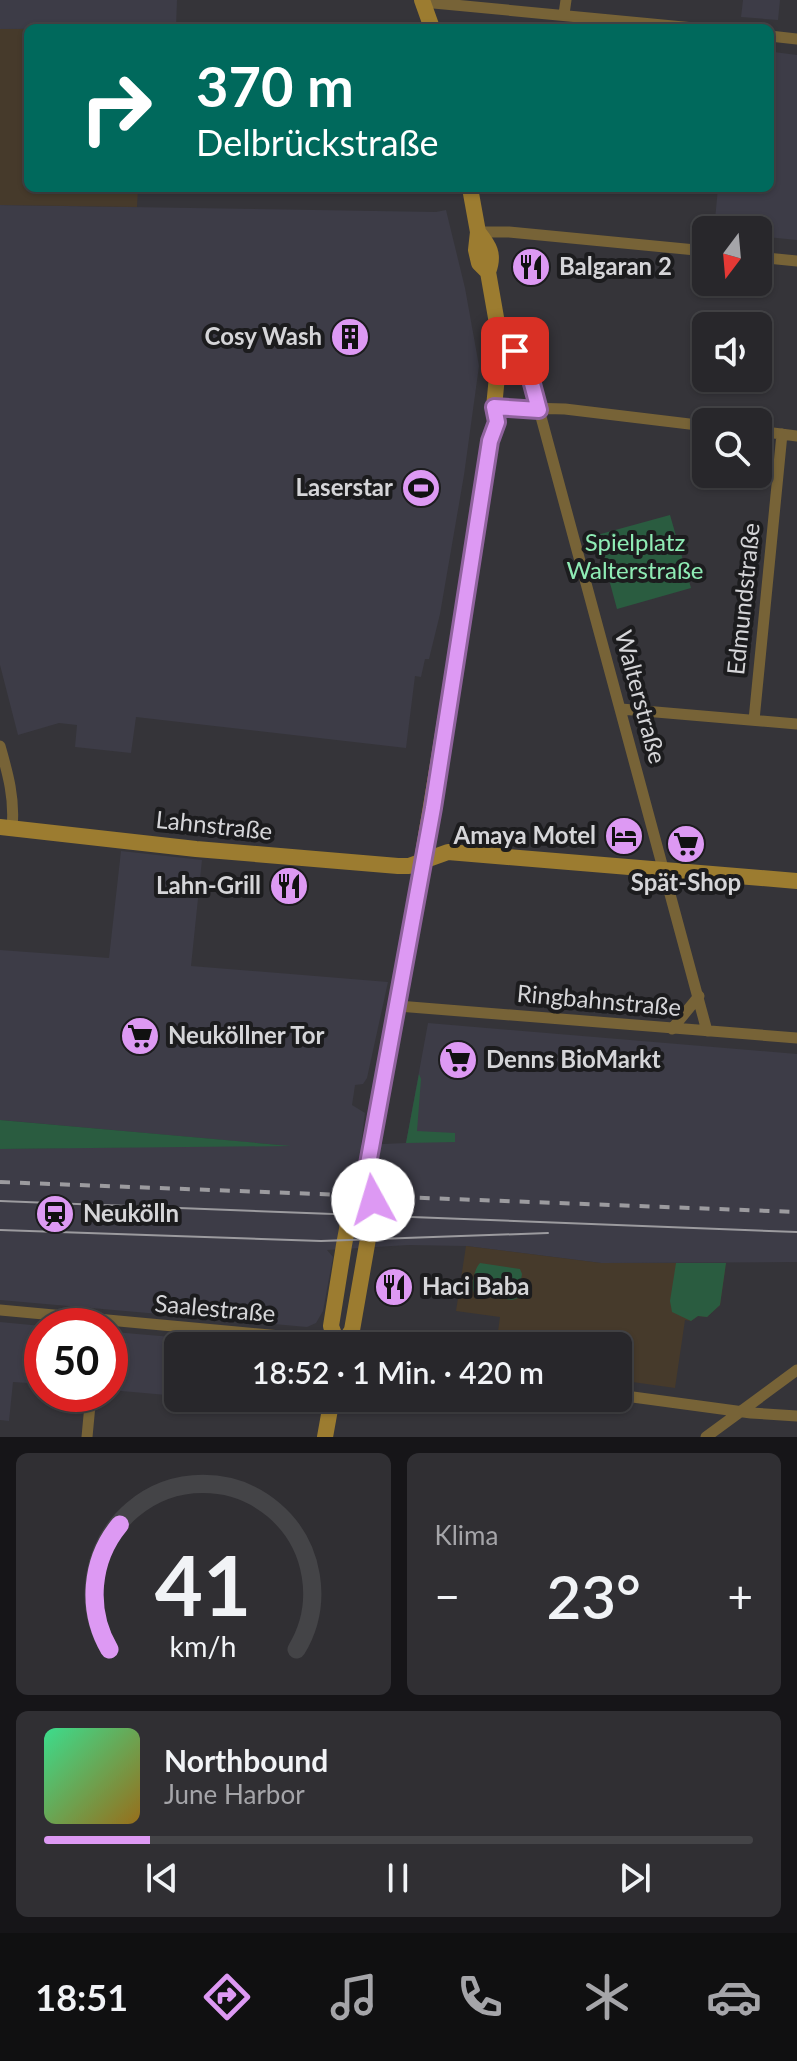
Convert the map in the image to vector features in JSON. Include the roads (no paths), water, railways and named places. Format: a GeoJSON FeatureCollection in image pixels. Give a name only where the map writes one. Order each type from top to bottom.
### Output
{"type":"FeatureCollection","features":[{"type":"Feature","properties":{"kind":"main road"},"geometry":{"type":"LineString","coordinates":[[423,1],[431,24]]}},
{"type":"Feature","properties":{"kind":"main road"},"geometry":{"type":"LineString","coordinates":[[350,1332],[372,1216],[373,1200],[366,1175],[423,860],[490,441],[484,426],[494,407],[499,341],[497,316],[488,272],[477,258],[478,232],[471,192]]}},
{"type":"Feature","properties":{"kind":"main road","name":"Lahnstraße"},"geometry":{"type":"LineString","coordinates":[[6,828],[385,865],[409,866],[448,852],[797,881]]}},
{"type":"Feature","properties":{"kind":"main road"},"geometry":{"type":"LineString","coordinates":[[325,1437],[329,1412]]}},
{"type":"Feature","properties":{"kind":"street"},"geometry":{"type":"LineString","coordinates":[[564,14],[566,0]]}},
{"type":"Feature","properties":{"kind":"street"},"geometry":{"type":"LineString","coordinates":[[423,1],[657,24]]}},
{"type":"Feature","properties":{"kind":"street"},"geometry":{"type":"LineString","coordinates":[[774,36],[797,39]]}},
{"type":"Feature","properties":{"kind":"street"},"geometry":{"type":"LineString","coordinates":[[478,232],[512,232],[692,250]]}},
{"type":"Feature","properties":{"kind":"street"},"geometry":{"type":"LineString","coordinates":[[772,258],[797,261]]}},
{"type":"Feature","properties":{"kind":"street","name":"Walterstraße"},"geometry":{"type":"LineString","coordinates":[[499,341],[515,351],[527,365],[707,1031]]}},
{"type":"Feature","properties":{"kind":"street"},"geometry":{"type":"LineString","coordinates":[[494,407],[565,409],[692,424]]}},
{"type":"Feature","properties":{"kind":"street"},"geometry":{"type":"LineString","coordinates":[[772,433],[797,436]]}},
{"type":"Feature","properties":{"kind":"street","name":"Edmundstraße"},"geometry":{"type":"LineString","coordinates":[[754,720],[782,434]]}},
{"type":"Feature","properties":{"kind":"street"},"geometry":{"type":"LineString","coordinates":[[621,709],[797,724]]}},
{"type":"Feature","properties":{"kind":"street"},"geometry":{"type":"LineString","coordinates":[[0,746],[14,807],[6,828]]}},
{"type":"Feature","properties":{"kind":"street"},"geometry":{"type":"LineString","coordinates":[[672,1029],[699,996]]}},
{"type":"Feature","properties":{"kind":"street","name":"Ringbahnstraße"},"geometry":{"type":"LineString","coordinates":[[398,1006],[797,1038]]}},
{"type":"Feature","properties":{"kind":"street","name":"Saalestraße"},"geometry":{"type":"LineString","coordinates":[[0,1310],[24,1313]]}},
{"type":"Feature","properties":{"kind":"street","name":"Saalestraße"},"geometry":{"type":"LineString","coordinates":[[128,1324],[224,1332]]}},
{"type":"Feature","properties":{"kind":"street"},"geometry":{"type":"LineString","coordinates":[[706,1437],[797,1370]]}},
{"type":"Feature","properties":{"kind":"street"},"geometry":{"type":"LineString","coordinates":[[632,1397],[797,1416]]}},
{"type":"Feature","properties":{"kind":"street"},"geometry":{"type":"LineString","coordinates":[[87,1437],[89,1412]]}},
{"type":"Feature","properties":{"kind":"tram line"},"geometry":{"type":"LineString","coordinates":[[0,1201],[797,1232]]}},
{"type":"Feature","properties":{"kind":"tram line"},"geometry":{"type":"LineString","coordinates":[[0,1230],[321,1241],[548,1233]]}},
{"type":"Feature","properties":{"kind":"railway"},"geometry":{"type":"LineString","coordinates":[[0,1182],[797,1212]]}},
{"type":"Feature","properties":{"kind":"place","name":"Balgaran 2"},"geometry":{"type":"Point","coordinates":[531,267]}},
{"type":"Feature","properties":{"kind":"place","name":"Cosy Wash"},"geometry":{"type":"Point","coordinates":[350,337]}},
{"type":"Feature","properties":{"kind":"place","name":"Laserstar"},"geometry":{"type":"Point","coordinates":[421,488]}},
{"type":"Feature","properties":{"kind":"place","name":"Amaya Motel"},"geometry":{"type":"Point","coordinates":[624,836]}},
{"type":"Feature","properties":{"kind":"place","name":"Spät-Shop"},"geometry":{"type":"Point","coordinates":[686,844]}},
{"type":"Feature","properties":{"kind":"place","name":"Lahn-Grill"},"geometry":{"type":"Point","coordinates":[289,886]}},
{"type":"Feature","properties":{"kind":"place","name":"Neuköllner Tor"},"geometry":{"type":"Point","coordinates":[140,1036]}},
{"type":"Feature","properties":{"kind":"place","name":"Denns BioMarkt"},"geometry":{"type":"Point","coordinates":[458,1060]}},
{"type":"Feature","properties":{"kind":"place","name":"Neukölln"},"geometry":{"type":"Point","coordinates":[55,1214]}},
{"type":"Feature","properties":{"kind":"place","name":"Haci Baba"},"geometry":{"type":"Point","coordinates":[394,1287]}},
{"type":"Feature","properties":{"kind":"park label","name":"Spielplatz Walterstraße"},"geometry":{"type":"Point","coordinates":[635,557]}}]}
